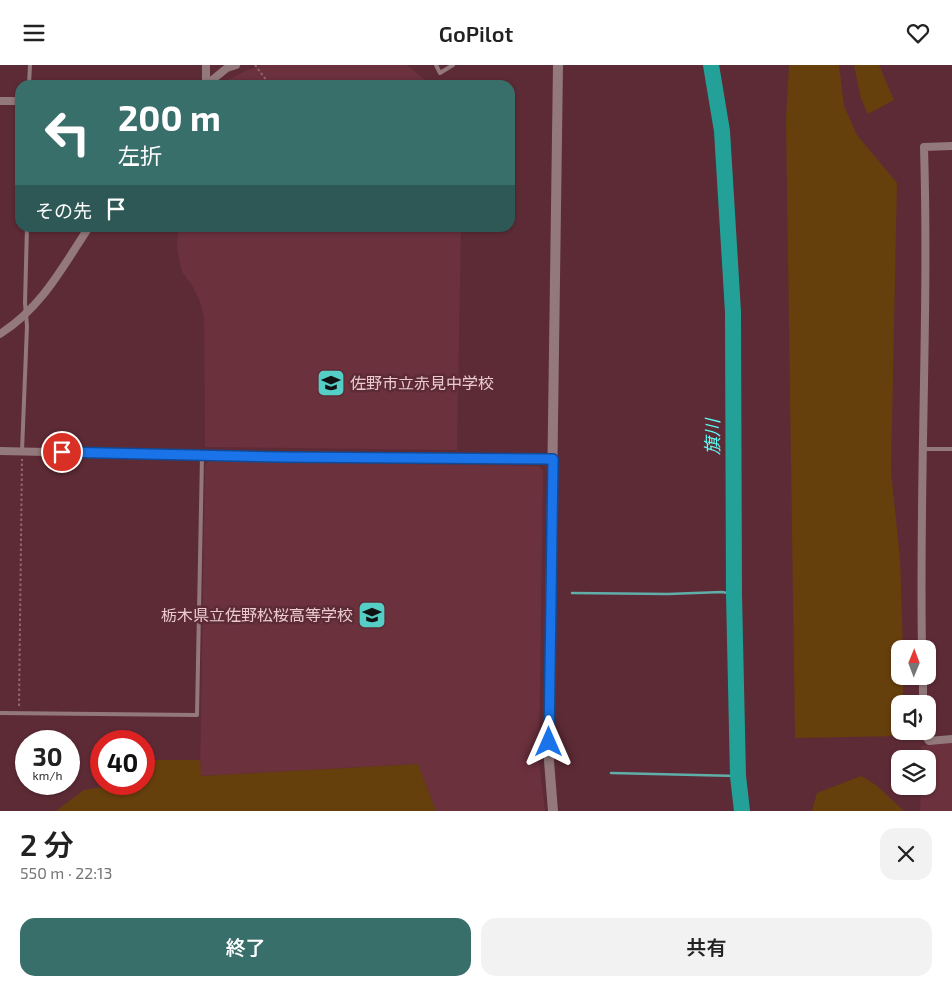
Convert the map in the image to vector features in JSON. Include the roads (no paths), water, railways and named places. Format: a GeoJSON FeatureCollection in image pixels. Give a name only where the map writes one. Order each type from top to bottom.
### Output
{"type":"FeatureCollection","features":[{"type":"Feature","properties":{"kind":"street"},"geometry":{"type":"LineString","coordinates":[[206,65],[206,80]]}},
{"type":"Feature","properties":{"kind":"street"},"geometry":{"type":"LineString","coordinates":[[212,80],[228,68],[236,65]]}},
{"type":"Feature","properties":{"kind":"street"},"geometry":{"type":"LineString","coordinates":[[553,811],[549,704],[558,65]]}},
{"type":"Feature","properties":{"kind":"street"},"geometry":{"type":"LineString","coordinates":[[0,101],[15,101]]}},
{"type":"Feature","properties":{"kind":"street"},"geometry":{"type":"LineString","coordinates":[[922,640],[926,333],[924,147],[952,146]]}},
{"type":"Feature","properties":{"kind":"street"},"geometry":{"type":"LineString","coordinates":[[0,334],[26,315],[50,287],[85,232]]}},
{"type":"Feature","properties":{"kind":"street"},"geometry":{"type":"LineString","coordinates":[[0,451],[202,456],[553,459]]}},
{"type":"Feature","properties":{"kind":"street"},"geometry":{"type":"LineString","coordinates":[[928,740],[952,739]]}},
{"type":"Feature","properties":{"kind":"lane"},"geometry":{"type":"LineString","coordinates":[[30,65],[30,80]]}},
{"type":"Feature","properties":{"kind":"lane"},"geometry":{"type":"LineString","coordinates":[[436,65],[440,73],[453,65]]}},
{"type":"Feature","properties":{"kind":"lane"},"geometry":{"type":"LineString","coordinates":[[22,451],[27,232]]}},
{"type":"Feature","properties":{"kind":"lane"},"geometry":{"type":"LineString","coordinates":[[924,449],[952,449]]}},
{"type":"Feature","properties":{"kind":"lane"},"geometry":{"type":"LineString","coordinates":[[0,713],[197,715],[202,456]]}},
{"type":"Feature","properties":{"kind":"waterway","name":"旗川"},"geometry":{"type":"LineString","coordinates":[[711,65],[722,131],[733,312],[734,594],[738,776],[742,811]]}},
{"type":"Feature","properties":{"kind":"waterway"},"geometry":{"type":"LineString","coordinates":[[572,593],[668,594],[722,592],[734,594]]}},
{"type":"Feature","properties":{"kind":"waterway"},"geometry":{"type":"LineString","coordinates":[[611,773],[738,776]]}},
{"type":"Feature","properties":{"kind":"place","name":"佐野市立赤見中学校"},"geometry":{"type":"Point","coordinates":[331,383]}},
{"type":"Feature","properties":{"kind":"place","name":"栃木県立佐野松桜高等学校"},"geometry":{"type":"Point","coordinates":[372,615]}}]}
